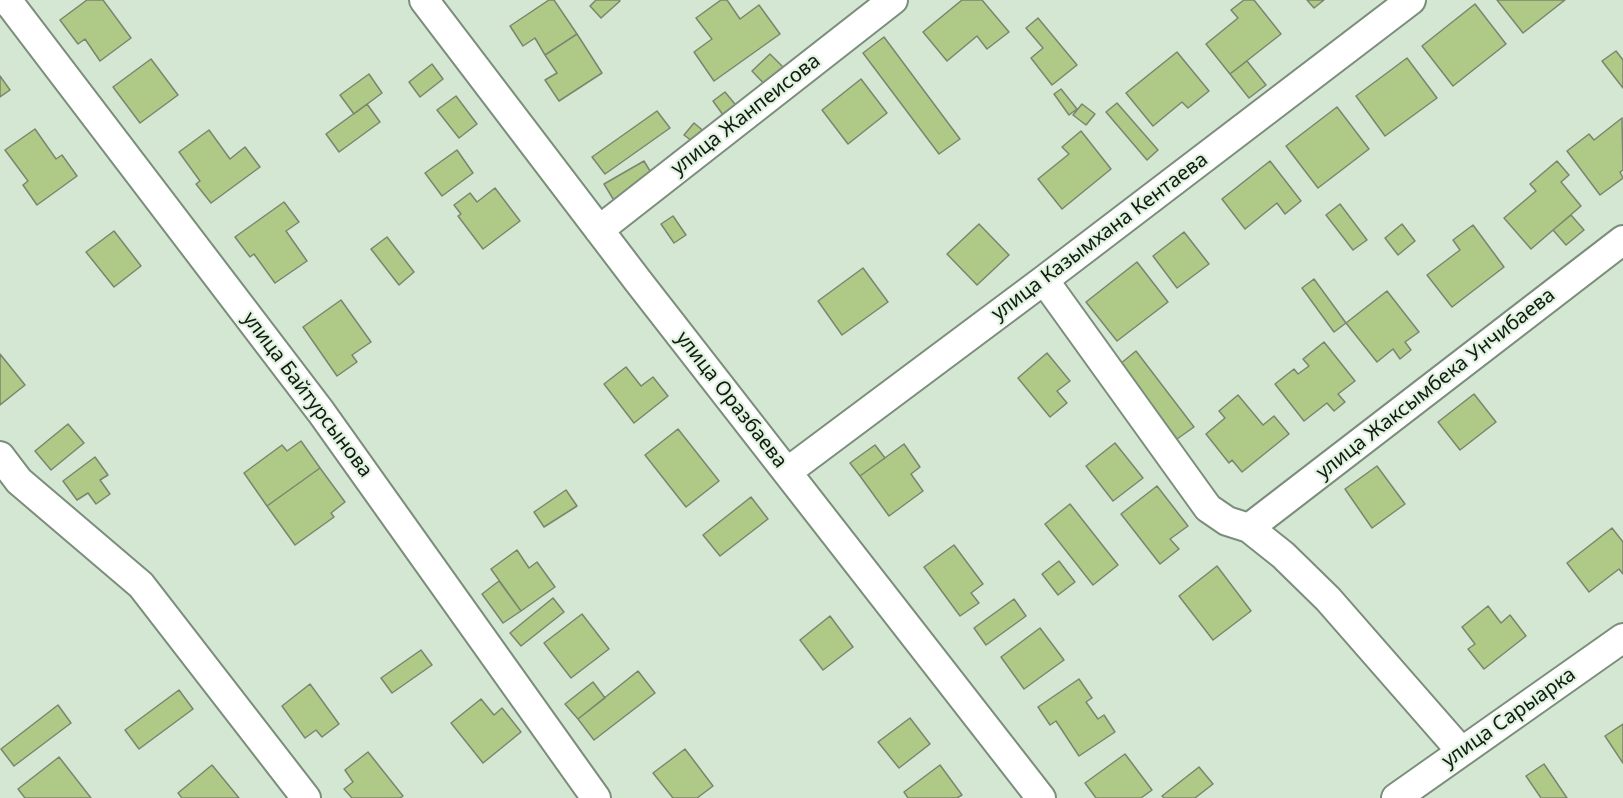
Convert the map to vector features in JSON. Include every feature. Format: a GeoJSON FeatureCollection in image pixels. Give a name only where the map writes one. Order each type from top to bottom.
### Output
{"type":"FeatureCollection","features":[{"type":"Feature","properties":{"kind":"street","name":"улица Байтурсынова"},"geometry":{"type":"LineString","coordinates":[[7,0],[321,412],[596,798]]}},
{"type":"Feature","properties":{"kind":"street","name":"улица Оразбаева"},"geometry":{"type":"LineString","coordinates":[[424,0],[599,230],[1041,798]]}},
{"type":"Feature","properties":{"kind":"street","name":"улица Жанпеисова"},"geometry":{"type":"LineString","coordinates":[[599,230],[893,0]]}},
{"type":"Feature","properties":{"kind":"street","name":"улица Казымхана Кентаева"},"geometry":{"type":"LineString","coordinates":[[787,472],[1412,0]]}},
{"type":"Feature","properties":{"kind":"street","name":"улица Жаксымбека Унчибаева"},"geometry":{"type":"LineString","coordinates":[[1249,528],[1623,240]]}},
{"type":"Feature","properties":{"kind":"street"},"geometry":{"type":"LineString","coordinates":[[1044,280],[1208,508],[1227,521],[1249,528],[1283,555],[1328,599],[1461,751]]}},
{"type":"Feature","properties":{"kind":"street"},"geometry":{"type":"LineString","coordinates":[[0,456],[19,481],[141,585],[306,798]]}},
{"type":"Feature","properties":{"kind":"street","name":"улица Сарыарка"},"geometry":{"type":"LineString","coordinates":[[1396,798],[1623,639]]}},
{"type":"Feature","properties":{"kind":"building"},"geometry":{"type":"Polygon","coordinates":[[[87,0],[103,0],[131,38],[100,61],[85,39],[78,44],[60,20],[87,0]]]}},
{"type":"Feature","properties":{"kind":"building"},"geometry":{"type":"Polygon","coordinates":[[[549,0],[554,0],[577,34],[545,55],[535,38],[523,46],[510,26],[549,0]]]}},
{"type":"Feature","properties":{"kind":"building"},"geometry":{"type":"Polygon","coordinates":[[[596,0],[620,1],[601,18],[590,6],[596,0]]]}},
{"type":"Feature","properties":{"kind":"building"},"geometry":{"type":"Polygon","coordinates":[[[721,0],[727,0],[740,19],[759,5],[780,34],[714,81],[694,52],[712,39],[696,18],[721,0]]]}},
{"type":"Feature","properties":{"kind":"building"},"geometry":{"type":"Polygon","coordinates":[[[962,0],[982,0],[1009,32],[987,49],[977,36],[947,61],[923,32],[962,0]]]}},
{"type":"Feature","properties":{"kind":"building"},"geometry":{"type":"Polygon","coordinates":[[[1244,0],[1254,0],[1281,34],[1230,74],[1206,44],[1238,18],[1231,10],[1244,0]]]}},
{"type":"Feature","properties":{"kind":"building"},"geometry":{"type":"Polygon","coordinates":[[[1307,0],[1324,0],[1314,8],[1307,0]]]}},
{"type":"Feature","properties":{"kind":"building"},"geometry":{"type":"Polygon","coordinates":[[[1497,0],[1565,0],[1523,33],[1497,0]]]}},
{"type":"Feature","properties":{"kind":"building"},"geometry":{"type":"Polygon","coordinates":[[[1475,4],[1506,44],[1453,86],[1422,46],[1475,4]]]}},
{"type":"Feature","properties":{"kind":"building"},"geometry":{"type":"Polygon","coordinates":[[[1038,18],[1077,65],[1052,85],[1031,58],[1043,48],[1026,28],[1038,18]]]}},
{"type":"Feature","properties":{"kind":"building"},"geometry":{"type":"Polygon","coordinates":[[[577,34],[602,73],[559,101],[545,80],[557,73],[545,55],[577,34]]]}},
{"type":"Feature","properties":{"kind":"building"},"geometry":{"type":"Polygon","coordinates":[[[884,37],[960,139],[939,154],[863,53],[884,37]]]}},
{"type":"Feature","properties":{"kind":"building"},"geometry":{"type":"Polygon","coordinates":[[[1616,51],[1623,60],[1623,88],[1602,61],[1616,51]]]}},
{"type":"Feature","properties":{"kind":"building"},"geometry":{"type":"Polygon","coordinates":[[[1177,52],[1209,91],[1188,108],[1182,102],[1153,126],[1126,93],[1177,52]]]}},
{"type":"Feature","properties":{"kind":"building"},"geometry":{"type":"Polygon","coordinates":[[[770,54],[787,71],[769,89],[752,71],[770,54]]]}},
{"type":"Feature","properties":{"kind":"building"},"geometry":{"type":"Polygon","coordinates":[[[1407,58],[1437,98],[1385,136],[1356,96],[1407,58]]]}},
{"type":"Feature","properties":{"kind":"building"},"geometry":{"type":"Polygon","coordinates":[[[151,59],[178,95],[140,123],[113,87],[151,59]]]}},
{"type":"Feature","properties":{"kind":"building"},"geometry":{"type":"Polygon","coordinates":[[[1247,61],[1266,85],[1249,98],[1230,74],[1247,61]]]}},
{"type":"Feature","properties":{"kind":"building"},"geometry":{"type":"Polygon","coordinates":[[[432,64],[443,79],[420,97],[409,82],[432,64]]]}},
{"type":"Feature","properties":{"kind":"building"},"geometry":{"type":"Polygon","coordinates":[[[369,74],[382,93],[354,114],[340,95],[369,74]]]}},
{"type":"Feature","properties":{"kind":"building"},"geometry":{"type":"Polygon","coordinates":[[[0,76],[10,90],[0,97],[0,76]]]}},
{"type":"Feature","properties":{"kind":"building"},"geometry":{"type":"Polygon","coordinates":[[[861,79],[887,113],[848,144],[822,110],[861,79]]]}},
{"type":"Feature","properties":{"kind":"building"},"geometry":{"type":"Polygon","coordinates":[[[1061,89],[1077,109],[1069,115],[1054,94],[1061,89]]]}},
{"type":"Feature","properties":{"kind":"building"},"geometry":{"type":"Polygon","coordinates":[[[725,92],[739,109],[726,119],[713,101],[725,92]]]}},
{"type":"Feature","properties":{"kind":"building"},"geometry":{"type":"Polygon","coordinates":[[[456,96],[477,124],[459,138],[437,110],[456,96]]]}},
{"type":"Feature","properties":{"kind":"building"},"geometry":{"type":"Polygon","coordinates":[[[1117,103],[1158,150],[1147,160],[1106,112],[1117,103]]]}},
{"type":"Feature","properties":{"kind":"building"},"geometry":{"type":"Polygon","coordinates":[[[367,104],[380,122],[339,152],[326,134],[367,104]]]}},
{"type":"Feature","properties":{"kind":"building"},"geometry":{"type":"Polygon","coordinates":[[[1082,104],[1095,114],[1086,125],[1073,115],[1082,104]]]}},
{"type":"Feature","properties":{"kind":"building"},"geometry":{"type":"Polygon","coordinates":[[[1337,107],[1369,149],[1318,188],[1286,146],[1337,107]]]}},
{"type":"Feature","properties":{"kind":"building"},"geometry":{"type":"Polygon","coordinates":[[[657,111],[670,128],[605,174],[592,157],[657,111]]]}},
{"type":"Feature","properties":{"kind":"building"},"geometry":{"type":"Polygon","coordinates":[[[1622,118],[1623,170],[1620,172],[1623,178],[1600,195],[1567,151],[1589,134],[1594,140],[1622,118]]]}},
{"type":"Feature","properties":{"kind":"building"},"geometry":{"type":"Polygon","coordinates":[[[694,123],[706,133],[697,145],[684,135],[694,123]]]}},
{"type":"Feature","properties":{"kind":"building"},"geometry":{"type":"Polygon","coordinates":[[[35,129],[56,159],[62,155],[77,176],[37,205],[23,185],[28,181],[5,150],[35,129]]]}},
{"type":"Feature","properties":{"kind":"building"},"geometry":{"type":"Polygon","coordinates":[[[209,130],[230,159],[245,147],[260,167],[211,203],[196,184],[200,181],[179,152],[209,130]]]}},
{"type":"Feature","properties":{"kind":"building"},"geometry":{"type":"Polygon","coordinates":[[[1081,131],[1111,169],[1062,209],[1038,179],[1069,154],[1062,147],[1081,131]]]}},
{"type":"Feature","properties":{"kind":"building"},"geometry":{"type":"Polygon","coordinates":[[[457,150],[473,173],[442,196],[425,173],[457,150]]]}},
{"type":"Feature","properties":{"kind":"building"},"geometry":{"type":"Polygon","coordinates":[[[644,161],[653,176],[615,202],[604,184],[644,161]]]}},
{"type":"Feature","properties":{"kind":"building"},"geometry":{"type":"Polygon","coordinates":[[[1270,161],[1301,201],[1285,214],[1277,203],[1245,229],[1222,199],[1270,161]]]}},
{"type":"Feature","properties":{"kind":"building"},"geometry":{"type":"Polygon","coordinates":[[[1557,161],[1569,175],[1561,182],[1581,206],[1531,249],[1504,218],[1536,191],[1530,184],[1557,161]]]}},
{"type":"Feature","properties":{"kind":"building"},"geometry":{"type":"Polygon","coordinates":[[[495,188],[520,221],[483,249],[458,216],[461,214],[454,205],[470,193],[477,202],[495,188]]]}},
{"type":"Feature","properties":{"kind":"building"},"geometry":{"type":"Polygon","coordinates":[[[284,202],[299,222],[286,231],[307,261],[275,283],[254,254],[250,257],[235,237],[284,202]]]}},
{"type":"Feature","properties":{"kind":"building"},"geometry":{"type":"Polygon","coordinates":[[[1340,204],[1367,240],[1353,250],[1326,215],[1340,204]]]}},
{"type":"Feature","properties":{"kind":"building"},"geometry":{"type":"Polygon","coordinates":[[[1571,215],[1584,230],[1566,245],[1553,230],[1571,215]]]}},
{"type":"Feature","properties":{"kind":"building"},"geometry":{"type":"Polygon","coordinates":[[[673,216],[686,235],[674,243],[661,224],[673,216]]]}},
{"type":"Feature","properties":{"kind":"building"},"geometry":{"type":"Polygon","coordinates":[[[979,224],[1009,255],[977,285],[947,254],[979,224]]]}},
{"type":"Feature","properties":{"kind":"building"},"geometry":{"type":"Polygon","coordinates":[[[1402,224],[1415,241],[1398,255],[1385,238],[1402,224]]]}},
{"type":"Feature","properties":{"kind":"building"},"geometry":{"type":"Polygon","coordinates":[[[1473,225],[1504,267],[1452,307],[1427,275],[1460,250],[1453,240],[1473,225]]]}},
{"type":"Feature","properties":{"kind":"building"},"geometry":{"type":"Polygon","coordinates":[[[114,231],[141,266],[114,287],[86,252],[114,231]]]}},
{"type":"Feature","properties":{"kind":"building"},"geometry":{"type":"Polygon","coordinates":[[[1184,232],[1209,264],[1177,288],[1153,256],[1184,232]]]}},
{"type":"Feature","properties":{"kind":"building"},"geometry":{"type":"Polygon","coordinates":[[[387,237],[414,272],[399,285],[371,249],[387,237]]]}},
{"type":"Feature","properties":{"kind":"building"},"geometry":{"type":"Polygon","coordinates":[[[1137,262],[1168,302],[1117,341],[1086,302],[1137,262]]]}},
{"type":"Feature","properties":{"kind":"building"},"geometry":{"type":"Polygon","coordinates":[[[863,268],[888,302],[842,335],[818,301],[863,268]]]}},
{"type":"Feature","properties":{"kind":"building"},"geometry":{"type":"Polygon","coordinates":[[[1314,279],[1346,323],[1334,332],[1302,288],[1314,279]]]}},
{"type":"Feature","properties":{"kind":"building"},"geometry":{"type":"Polygon","coordinates":[[[1387,291],[1419,332],[1405,342],[1411,350],[1400,359],[1393,349],[1377,362],[1346,323],[1387,291]]]}},
{"type":"Feature","properties":{"kind":"building"},"geometry":{"type":"Polygon","coordinates":[[[341,300],[371,342],[352,355],[357,362],[337,376],[303,327],[341,300]]]}},
{"type":"Feature","properties":{"kind":"building"},"geometry":{"type":"Polygon","coordinates":[[[1324,342],[1355,381],[1338,394],[1345,402],[1334,411],[1327,403],[1304,421],[1275,384],[1294,369],[1298,374],[1309,366],[1303,359],[1324,342]]]}},
{"type":"Feature","properties":{"kind":"building"},"geometry":{"type":"Polygon","coordinates":[[[1136,351],[1194,427],[1177,439],[1120,364],[1136,351]]]}},
{"type":"Feature","properties":{"kind":"building"},"geometry":{"type":"Polygon","coordinates":[[[1047,353],[1070,381],[1057,391],[1067,403],[1050,417],[1018,378],[1047,353]]]}},
{"type":"Feature","properties":{"kind":"building"},"geometry":{"type":"Polygon","coordinates":[[[0,354],[25,385],[0,405],[0,354]]]}},
{"type":"Feature","properties":{"kind":"building"},"geometry":{"type":"Polygon","coordinates":[[[626,367],[641,386],[653,377],[668,396],[634,423],[604,384],[626,367]]]}},
{"type":"Feature","properties":{"kind":"building"},"geometry":{"type":"Polygon","coordinates":[[[1474,394],[1496,422],[1460,450],[1438,422],[1474,394]]]}},
{"type":"Feature","properties":{"kind":"building"},"geometry":{"type":"Polygon","coordinates":[[[1238,395],[1263,425],[1274,416],[1289,434],[1242,472],[1232,460],[1229,463],[1206,434],[1225,418],[1219,411],[1238,395]]]}},
{"type":"Feature","properties":{"kind":"building"},"geometry":{"type":"Polygon","coordinates":[[[68,424],[84,443],[51,470],[35,451],[68,424]]]}},
{"type":"Feature","properties":{"kind":"building"},"geometry":{"type":"Polygon","coordinates":[[[678,429],[719,481],[686,507],[645,455],[678,429]]]}},
{"type":"Feature","properties":{"kind":"building"},"geometry":{"type":"Polygon","coordinates":[[[301,441],[320,468],[267,506],[244,473],[282,445],[287,451],[301,441]]]}},
{"type":"Feature","properties":{"kind":"building"},"geometry":{"type":"Polygon","coordinates":[[[1115,443],[1143,478],[1113,501],[1086,466],[1115,443]]]}},
{"type":"Feature","properties":{"kind":"building"},"geometry":{"type":"Polygon","coordinates":[[[904,444],[920,467],[911,474],[923,491],[889,516],[860,476],[904,444]]]}},
{"type":"Feature","properties":{"kind":"building"},"geometry":{"type":"Polygon","coordinates":[[[875,445],[885,458],[860,476],[850,463],[875,445]]]}},
{"type":"Feature","properties":{"kind":"building"},"geometry":{"type":"Polygon","coordinates":[[[95,457],[108,475],[100,480],[110,494],[96,504],[88,493],[77,500],[63,481],[95,457]]]}},
{"type":"Feature","properties":{"kind":"building"},"geometry":{"type":"Polygon","coordinates":[[[1377,466],[1405,504],[1372,528],[1345,489],[1377,466]]]}},
{"type":"Feature","properties":{"kind":"building"},"geometry":{"type":"Polygon","coordinates":[[[320,468],[345,502],[331,513],[334,517],[295,545],[267,506],[320,468]]]}},
{"type":"Feature","properties":{"kind":"building"},"geometry":{"type":"Polygon","coordinates":[[[1157,486],[1188,526],[1170,539],[1179,549],[1160,564],[1121,514],[1157,486]]]}},
{"type":"Feature","properties":{"kind":"building"},"geometry":{"type":"Polygon","coordinates":[[[566,490],[577,506],[544,527],[534,512],[566,490]]]}},
{"type":"Feature","properties":{"kind":"building"},"geometry":{"type":"Polygon","coordinates":[[[751,497],[768,519],[720,556],[703,535],[751,497]]]}},
{"type":"Feature","properties":{"kind":"building"},"geometry":{"type":"Polygon","coordinates":[[[1070,504],[1118,565],[1093,585],[1045,524],[1070,504]]]}},
{"type":"Feature","properties":{"kind":"building"},"geometry":{"type":"Polygon","coordinates":[[[1612,528],[1623,542],[1623,574],[1619,569],[1589,592],[1567,563],[1612,528]]]}},
{"type":"Feature","properties":{"kind":"building"},"geometry":{"type":"Polygon","coordinates":[[[954,545],[983,584],[971,593],[979,603],[960,616],[924,567],[954,545]]]}},
{"type":"Feature","properties":{"kind":"building"},"geometry":{"type":"Polygon","coordinates":[[[517,550],[529,568],[537,562],[555,587],[521,611],[491,569],[517,550]]]}},
{"type":"Feature","properties":{"kind":"building"},"geometry":{"type":"Polygon","coordinates":[[[1059,561],[1075,582],[1058,595],[1042,574],[1059,561]]]}},
{"type":"Feature","properties":{"kind":"building"},"geometry":{"type":"Polygon","coordinates":[[[1217,566],[1251,611],[1213,640],[1179,596],[1217,566]]]}},
{"type":"Feature","properties":{"kind":"building"},"geometry":{"type":"Polygon","coordinates":[[[499,581],[521,611],[503,623],[482,594],[499,581]]]}},
{"type":"Feature","properties":{"kind":"building"},"geometry":{"type":"Polygon","coordinates":[[[553,598],[564,612],[521,646],[510,633],[553,598]]]}},
{"type":"Feature","properties":{"kind":"building"},"geometry":{"type":"Polygon","coordinates":[[[1014,599],[1026,616],[986,645],[974,628],[1014,599]]]}},
{"type":"Feature","properties":{"kind":"building"},"geometry":{"type":"Polygon","coordinates":[[[1488,606],[1501,623],[1510,615],[1526,636],[1484,669],[1468,649],[1475,644],[1462,627],[1488,606]]]}},
{"type":"Feature","properties":{"kind":"building"},"geometry":{"type":"Polygon","coordinates":[[[582,614],[609,649],[571,678],[544,643],[582,614]]]}},
{"type":"Feature","properties":{"kind":"building"},"geometry":{"type":"Polygon","coordinates":[[[830,616],[853,647],[823,670],[800,640],[830,616]]]}},
{"type":"Feature","properties":{"kind":"building"},"geometry":{"type":"Polygon","coordinates":[[[1040,628],[1064,660],[1024,689],[1001,657],[1040,628]]]}},
{"type":"Feature","properties":{"kind":"building"},"geometry":{"type":"Polygon","coordinates":[[[421,650],[432,665],[392,693],[381,678],[421,650]]]}},
{"type":"Feature","properties":{"kind":"building"},"geometry":{"type":"Polygon","coordinates":[[[638,671],[655,693],[594,740],[578,719],[638,671]]]}},
{"type":"Feature","properties":{"kind":"building"},"geometry":{"type":"Polygon","coordinates":[[[1079,679],[1092,698],[1086,702],[1098,719],[1104,715],[1115,732],[1079,756],[1056,721],[1050,725],[1038,707],[1079,679]]]}},
{"type":"Feature","properties":{"kind":"building"},"geometry":{"type":"Polygon","coordinates":[[[593,682],[605,698],[578,719],[565,704],[593,682]]]}},
{"type":"Feature","properties":{"kind":"building"},"geometry":{"type":"Polygon","coordinates":[[[310,684],[339,724],[322,737],[316,730],[305,738],[282,706],[310,684]]]}},
{"type":"Feature","properties":{"kind":"building"},"geometry":{"type":"Polygon","coordinates":[[[179,690],[193,709],[139,749],[125,730],[179,690]]]}},
{"type":"Feature","properties":{"kind":"building"},"geometry":{"type":"Polygon","coordinates":[[[481,699],[494,715],[502,708],[521,732],[483,763],[451,723],[481,699]]]}},
{"type":"Feature","properties":{"kind":"building"},"geometry":{"type":"Polygon","coordinates":[[[58,705],[71,723],[14,766],[1,749],[58,705]]]}},
{"type":"Feature","properties":{"kind":"building"},"geometry":{"type":"Polygon","coordinates":[[[910,718],[930,744],[899,768],[878,742],[910,718]]]}},
{"type":"Feature","properties":{"kind":"building"},"geometry":{"type":"Polygon","coordinates":[[[1623,724],[1623,763],[1605,736],[1623,724]]]}},
{"type":"Feature","properties":{"kind":"building"},"geometry":{"type":"Polygon","coordinates":[[[685,749],[713,786],[697,798],[673,798],[653,773],[685,749]]]}},
{"type":"Feature","properties":{"kind":"building"},"geometry":{"type":"Polygon","coordinates":[[[368,752],[403,796],[400,798],[352,798],[344,789],[353,782],[345,770],[368,752]]]}},
{"type":"Feature","properties":{"kind":"building"},"geometry":{"type":"Polygon","coordinates":[[[1125,754],[1152,790],[1141,798],[1096,798],[1085,783],[1125,754]]]}},
{"type":"Feature","properties":{"kind":"building"},"geometry":{"type":"Polygon","coordinates":[[[59,757],[91,798],[25,798],[18,789],[59,757]]]}},
{"type":"Feature","properties":{"kind":"building"},"geometry":{"type":"Polygon","coordinates":[[[1544,764],[1567,798],[1541,798],[1526,776],[1544,764]]]}},
{"type":"Feature","properties":{"kind":"building"},"geometry":{"type":"Polygon","coordinates":[[[212,765],[239,798],[182,798],[178,793],[212,765]]]}},
{"type":"Feature","properties":{"kind":"building"},"geometry":{"type":"Polygon","coordinates":[[[940,765],[962,795],[957,798],[908,798],[904,792],[940,765]]]}},
{"type":"Feature","properties":{"kind":"building"},"geometry":{"type":"Polygon","coordinates":[[[1199,767],[1213,784],[1195,798],[1164,798],[1162,796],[1199,767]]]}}]}
